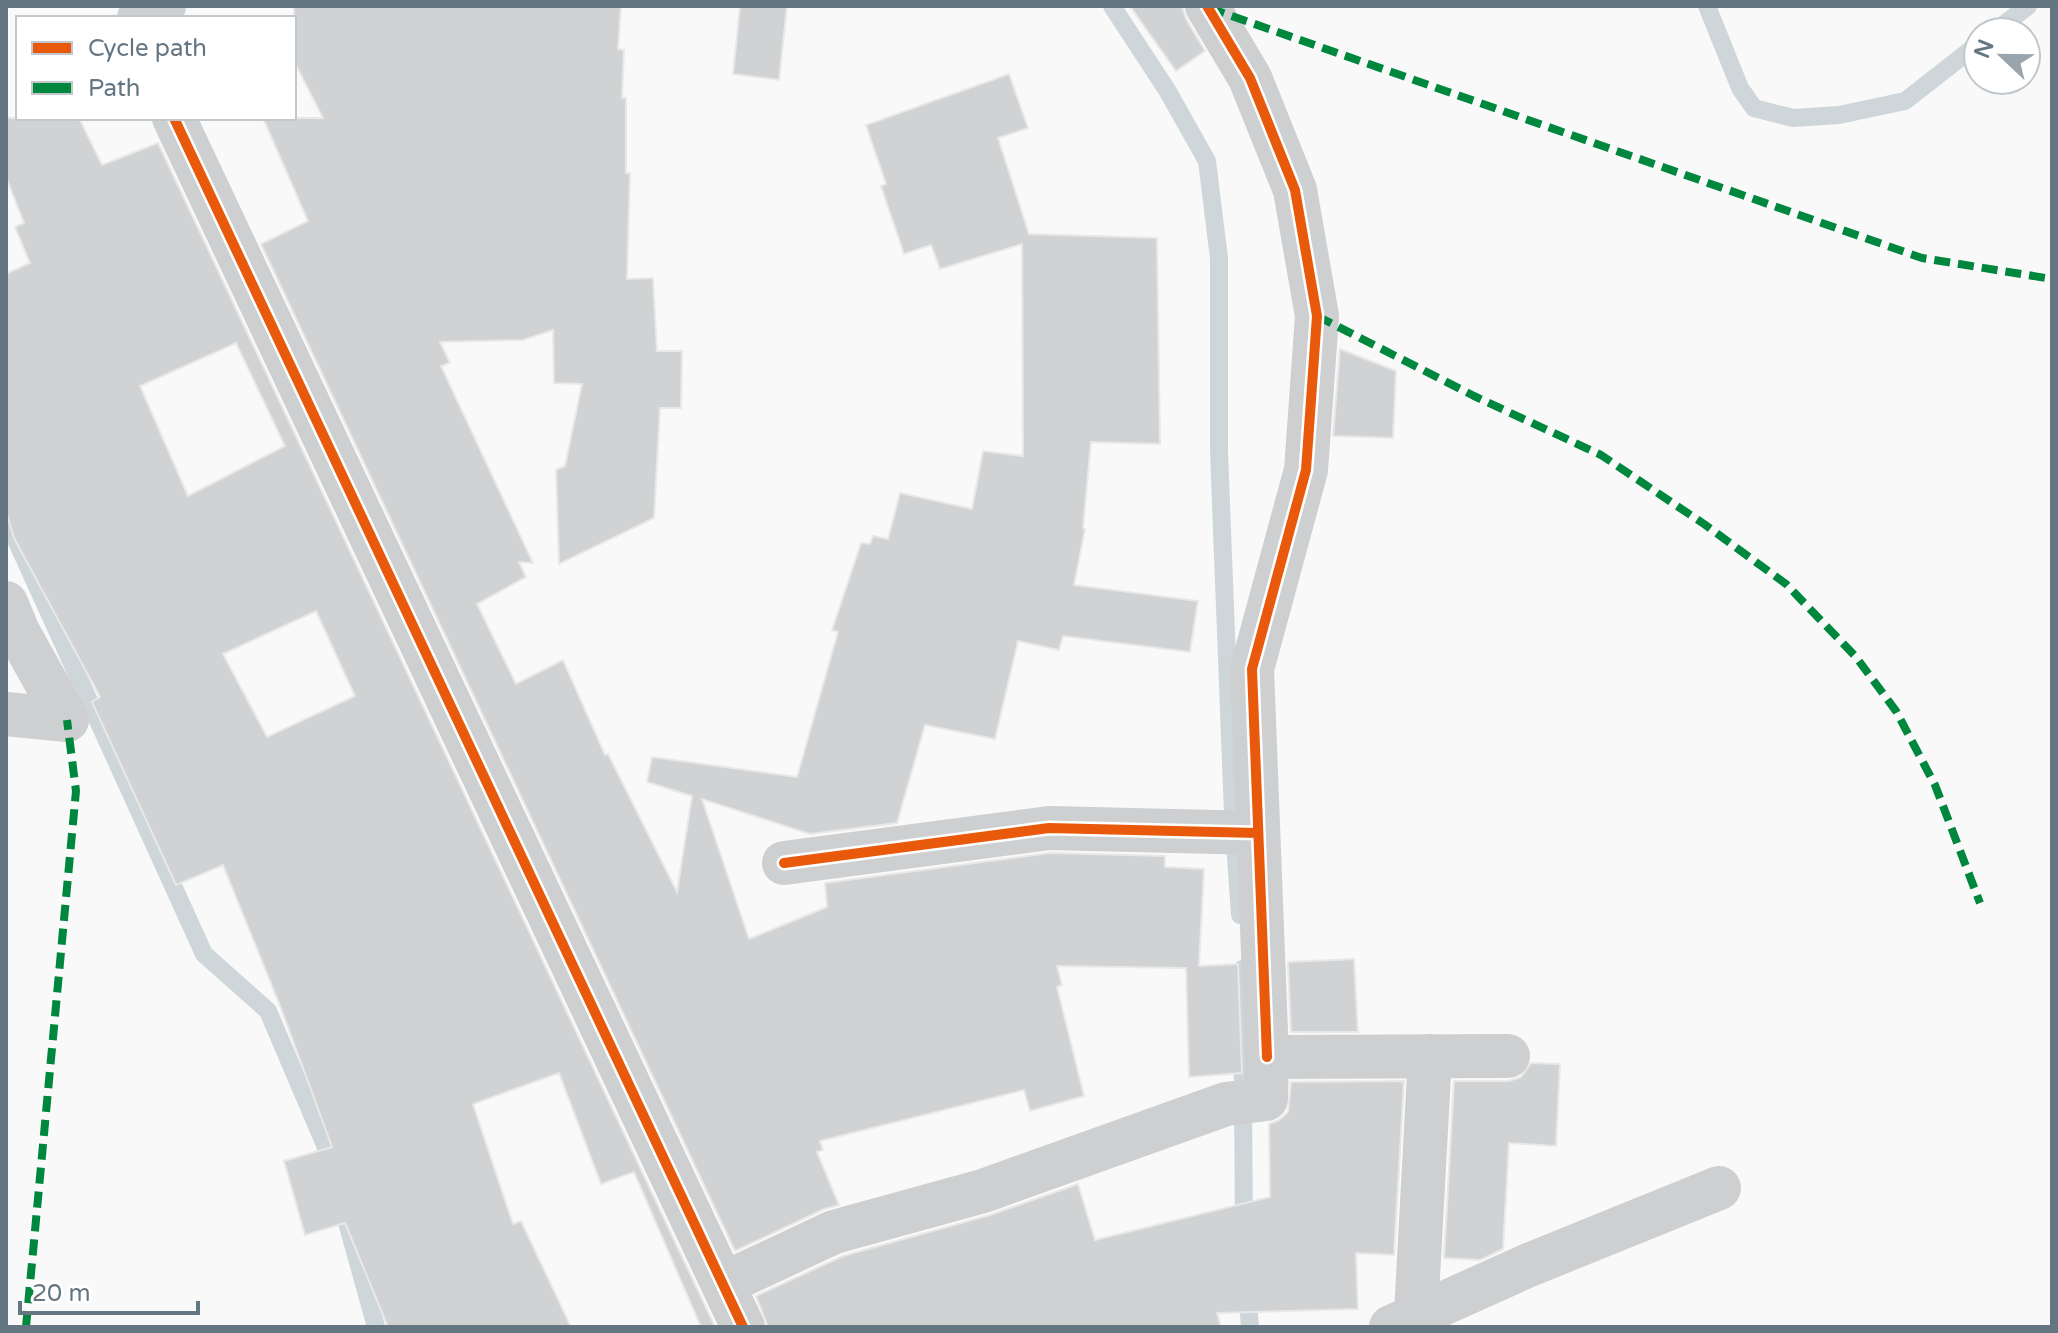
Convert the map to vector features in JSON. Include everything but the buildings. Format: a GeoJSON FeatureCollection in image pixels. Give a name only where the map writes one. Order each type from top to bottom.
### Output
{"type":"FeatureCollection","features":[{"type":"Feature","properties":{"kind":"street"},"geometry":{"type":"LineString","coordinates":[[143,16],[164,6]]}},
{"type":"Feature","properties":{"kind":"street"},"geometry":{"type":"LineString","coordinates":[[723,1284],[834,1232],[983,1191],[1239,1102],[1266,1099],[1267,1057],[1243,832],[1252,669],[1306,470],[1317,316],[1295,190],[1250,78],[1207,6]]}},
{"type":"Feature","properties":{"kind":"street"},"geometry":{"type":"LineString","coordinates":[[175,120],[743,1327]]}},
{"type":"Feature","properties":{"kind":"street"},"geometry":{"type":"LineString","coordinates":[[6,603],[18,632],[67,720],[6,714]]}},
{"type":"Feature","properties":{"kind":"street"},"geometry":{"type":"LineString","coordinates":[[784,863],[1049,828],[1243,832]]}},
{"type":"Feature","properties":{"kind":"street"},"geometry":{"type":"LineString","coordinates":[[1430,1056],[1403,1321],[1529,1265],[1719,1188]]}},
{"type":"Feature","properties":{"kind":"street"},"geometry":{"type":"LineString","coordinates":[[1267,1057],[1508,1056]]}},
{"type":"Feature","properties":{"kind":"waterway"},"geometry":{"type":"LineString","coordinates":[[1112,6],[1167,90],[1207,161],[1219,258],[1219,452],[1233,814],[1240,915]]}},
{"type":"Feature","properties":{"kind":"waterway"},"geometry":{"type":"LineString","coordinates":[[1707,6],[1740,88],[1754,108],[1793,118],[1839,115],[1905,101],[1962,56]]}},
{"type":"Feature","properties":{"kind":"waterway"},"geometry":{"type":"LineString","coordinates":[[2015,16],[2028,6]]}},
{"type":"Feature","properties":{"kind":"waterway"},"geometry":{"type":"LineString","coordinates":[[6,518],[204,954],[268,1011],[325,1145],[333,1172]]}},
{"type":"Feature","properties":{"kind":"waterway"},"geometry":{"type":"LineString","coordinates":[[1242,969],[1244,1227]]}},
{"type":"Feature","properties":{"kind":"waterway"},"geometry":{"type":"LineString","coordinates":[[346,1219],[376,1327]]}},
{"type":"Feature","properties":{"kind":"waterway"},"geometry":{"type":"LineString","coordinates":[[1247,1288],[1250,1327]]}},
{"type":"Feature","properties":{"kind":"marked path"},"geometry":{"type":"LineString","coordinates":[[1209,8],[1922,258],[2052,279]]}},
{"type":"Feature","properties":{"kind":"marked path"},"geometry":{"type":"LineString","coordinates":[[1317,316],[1474,396],[1601,455],[1786,584],[1856,657],[1896,711],[1935,785],[1980,903]]}},
{"type":"Feature","properties":{"kind":"marked path"},"geometry":{"type":"LineString","coordinates":[[26,1327],[76,791],[67,720]]}},
{"type":"Feature","properties":{"kind":"cycle path"},"geometry":{"type":"LineString","coordinates":[[1207,6],[1250,78],[1295,190],[1317,316],[1306,470],[1252,669],[1267,1057]]}},
{"type":"Feature","properties":{"kind":"cycle path"},"geometry":{"type":"LineString","coordinates":[[175,120],[743,1327]]}},
{"type":"Feature","properties":{"kind":"cycle path"},"geometry":{"type":"LineString","coordinates":[[784,863],[1049,828],[1258,833]]}}]}
